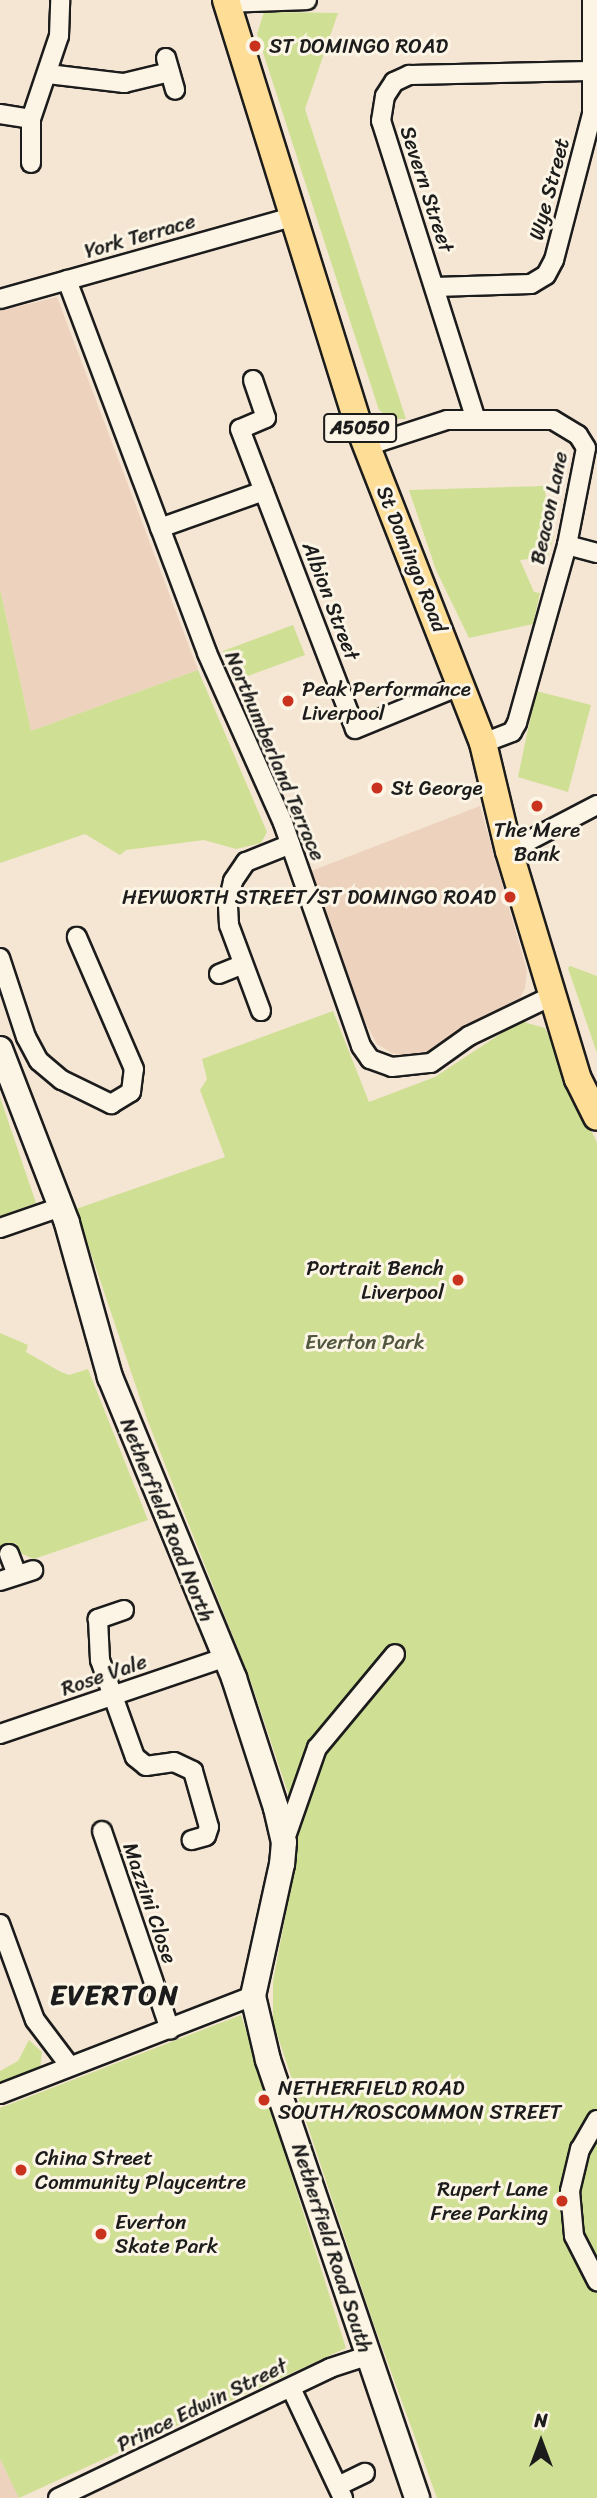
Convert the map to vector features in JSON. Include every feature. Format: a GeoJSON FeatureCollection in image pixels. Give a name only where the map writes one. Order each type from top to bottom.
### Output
{"type":"FeatureCollection","features":[{"type":"Feature","properties":{"kind":"main road","name":"St Domingo Road"},"geometry":{"type":"LineString","coordinates":[[227,1],[292,217],[367,446],[483,743],[509,851],[578,1079],[597,1117]]}},
{"type":"Feature","properties":{"kind":"street"},"geometry":{"type":"LineString","coordinates":[[31,163],[31,119],[59,36],[60,0]]}},
{"type":"Feature","properties":{"kind":"street"},"geometry":{"type":"LineString","coordinates":[[227,1],[307,0]]}},
{"type":"Feature","properties":{"kind":"street","name":"Wye Street"},"geometry":{"type":"LineString","coordinates":[[435,287],[531,284],[546,275],[554,260],[592,114],[592,0]]}},
{"type":"Feature","properties":{"kind":"street"},"geometry":{"type":"LineString","coordinates":[[48,74],[124,83],[168,65],[176,90]]}},
{"type":"Feature","properties":{"kind":"street","name":"Severn Street"},"geometry":{"type":"LineString","coordinates":[[476,420],[381,121],[390,89],[409,75],[590,71]]}},
{"type":"Feature","properties":{"kind":"street"},"geometry":{"type":"LineString","coordinates":[[0,114],[31,119]]}},
{"type":"Feature","properties":{"kind":"street","name":"York Terrace"},"geometry":{"type":"LineString","coordinates":[[0,299],[292,217]]}},
{"type":"Feature","properties":{"kind":"street","name":"Northumberland Terrace"},"geometry":{"type":"LineString","coordinates":[[67,280],[206,653],[290,844],[349,1017],[370,1059],[392,1068],[431,1063],[469,1036],[554,995]]}},
{"type":"Feature","properties":{"kind":"street","name":"Albion Street"},"geometry":{"type":"LineString","coordinates":[[253,380],[266,418],[240,429],[355,729],[462,685]]}},
{"type":"Feature","properties":{"kind":"street","name":"Beacon Lane"},"geometry":{"type":"LineString","coordinates":[[367,446],[427,425],[476,420],[553,420],[578,435],[587,459],[567,545],[517,723],[512,732],[483,743]]}},
{"type":"Feature","properties":{"kind":"street"},"geometry":{"type":"LineString","coordinates":[[160,528],[264,491]]}},
{"type":"Feature","properties":{"kind":"street"},"geometry":{"type":"LineString","coordinates":[[567,545],[597,553]]}},
{"type":"Feature","properties":{"kind":"street"},"geometry":{"type":"LineString","coordinates":[[509,851],[597,805]]}},
{"type":"Feature","properties":{"kind":"street"},"geometry":{"type":"LineString","coordinates":[[261,1010],[241,965],[229,925],[233,881],[246,862],[290,844]]}},
{"type":"Feature","properties":{"kind":"street"},"geometry":{"type":"LineString","coordinates":[[0,958],[26,1037],[40,1061],[62,1080],[111,1104],[131,1092],[134,1069],[77,937]]}},
{"type":"Feature","properties":{"kind":"street"},"geometry":{"type":"LineString","coordinates":[[219,974],[241,965]]}},
{"type":"Feature","properties":{"kind":"street","name":"Netherfield Road North"},"geometry":{"type":"LineString","coordinates":[[0,1049],[61,1207],[110,1377],[223,1658],[234,1678],[284,1842],[253,1996]]}},
{"type":"Feature","properties":{"kind":"street"},"geometry":{"type":"LineString","coordinates":[[0,1228],[61,1207]]}},
{"type":"Feature","properties":{"kind":"street"},"geometry":{"type":"LineString","coordinates":[[9,1554],[16,1575]]}},
{"type":"Feature","properties":{"kind":"street"},"geometry":{"type":"LineString","coordinates":[[124,1610],[98,1619],[100,1661],[135,1757],[146,1766],[174,1762],[193,1771],[209,1827],[206,1836],[192,1840]]}},
{"type":"Feature","properties":{"kind":"street"},"geometry":{"type":"LineString","coordinates":[[284,1842],[317,1748],[395,1654]]}},
{"type":"Feature","properties":{"kind":"street","name":"Rose Vale"},"geometry":{"type":"LineString","coordinates":[[0,1734],[223,1658]]}},
{"type":"Feature","properties":{"kind":"street","name":"Mazzini Close"},"geometry":{"type":"LineString","coordinates":[[102,1831],[170,2030]]}},
{"type":"Feature","properties":{"kind":"street"},"geometry":{"type":"LineString","coordinates":[[0,1923],[35,2020],[69,2065]]}},
{"type":"Feature","properties":{"kind":"street"},"geometry":{"type":"LineString","coordinates":[[0,2094],[69,2065],[170,2030],[253,1996]]}},
{"type":"Feature","properties":{"kind":"street","name":"Netherfield Road South"},"geometry":{"type":"LineString","coordinates":[[253,1996],[268,2060],[366,2356],[417,2498]]}},
{"type":"Feature","properties":{"kind":"street"},"geometry":{"type":"LineString","coordinates":[[597,2120],[573,2169],[570,2212],[583,2261],[597,2281]]}},
{"type":"Feature","properties":{"kind":"street","name":"Prince Edwin Street"},"geometry":{"type":"LineString","coordinates":[[58,2498],[79,2494],[291,2388],[366,2356]]}},
{"type":"Feature","properties":{"kind":"street"},"geometry":{"type":"LineString","coordinates":[[291,2388],[340,2492],[365,2473]]}},
{"type":"Feature","properties":{"kind":"shaded area"},"geometry":{"type":"Polygon","coordinates":[[[57,297],[198,670],[31,731],[0,589],[0,311],[57,297]]]}},
{"type":"Feature","properties":{"kind":"shaded area"},"geometry":{"type":"Polygon","coordinates":[[[480,806],[527,971],[525,988],[520,998],[476,1021],[430,1053],[410,1057],[392,1053],[377,1044],[365,1022],[311,871],[480,806]]]}},
{"type":"Feature","properties":{"kind":"shaded area"},"geometry":{"type":"Polygon","coordinates":[[[0,2459],[12,2483],[19,2498],[0,2498],[0,2459]]]}},
{"type":"Feature","properties":{"kind":"green space"},"geometry":{"type":"Polygon","coordinates":[[[264,12],[338,13],[305,109],[406,419],[391,419],[379,410],[257,34],[264,12]]]}},
{"type":"Feature","properties":{"kind":"green space"},"geometry":{"type":"Polygon","coordinates":[[[545,486],[548,532],[554,535],[548,557],[520,560],[534,592],[540,593],[533,624],[469,638],[436,570],[409,490],[545,486]]]}},
{"type":"Feature","properties":{"kind":"green space"},"geometry":{"type":"Polygon","coordinates":[[[0,589],[31,731],[198,670],[267,832],[261,843],[236,849],[204,840],[126,850],[120,855],[85,834],[0,863],[0,589]]]}},
{"type":"Feature","properties":{"kind":"green space"},"geometry":{"type":"Polygon","coordinates":[[[293,625],[305,655],[234,681],[223,651],[293,625]]]}},
{"type":"Feature","properties":{"kind":"green space"},"geometry":{"type":"Polygon","coordinates":[[[536,691],[591,705],[568,792],[518,777],[536,691]]]}},
{"type":"Feature","properties":{"kind":"green space"},"geometry":{"type":"Polygon","coordinates":[[[570,966],[597,976],[597,1053],[568,968],[570,966]]]}},
{"type":"Feature","properties":{"kind":"green space","name":"Everton Park"},"geometry":{"type":"Polygon","coordinates":[[[333,1011],[369,1102],[435,1077],[520,1021],[545,1028],[597,1143],[597,2498],[437,2498],[373,2322],[273,2022],[273,1981],[297,1855],[288,1793],[251,1682],[147,1419],[76,1209],[225,1157],[200,1090],[207,1079],[202,1059],[333,1011]]]}},
{"type":"Feature","properties":{"kind":"green space"},"geometry":{"type":"Polygon","coordinates":[[[0,1097],[36,1203],[0,1216],[0,1097]]]}},
{"type":"Feature","properties":{"kind":"green space"},"geometry":{"type":"Polygon","coordinates":[[[0,1333],[28,1345],[26,1352],[59,1371],[69,1375],[88,1369],[148,1520],[34,1559],[20,1553],[16,1543],[0,1548],[0,1333]]]}},
{"type":"Feature","properties":{"kind":"green space"},"geometry":{"type":"Polygon","coordinates":[[[241,2015],[346,2348],[19,2498],[0,2459],[0,2108],[241,2015]]]}},
{"type":"Feature","properties":{"kind":"green space"},"geometry":{"type":"Polygon","coordinates":[[[29,2040],[42,2052],[40,2069],[0,2084],[0,2071],[18,2061],[29,2040]]]}},
{"type":"Feature","properties":{"kind":"place","name":"ST DOMINGO ROAD"},"geometry":{"type":"Point","coordinates":[255,46]}},
{"type":"Feature","properties":{"kind":"place","name":"Peak Performance Liverpool"},"geometry":{"type":"Point","coordinates":[288,701]}},
{"type":"Feature","properties":{"kind":"place","name":"St George"},"geometry":{"type":"Point","coordinates":[377,788]}},
{"type":"Feature","properties":{"kind":"place","name":"The Mere Bank"},"geometry":{"type":"Point","coordinates":[537,806]}},
{"type":"Feature","properties":{"kind":"place","name":"HEYWORTH STREET/ST DOMINGO ROAD"},"geometry":{"type":"Point","coordinates":[510,897]}},
{"type":"Feature","properties":{"kind":"place","name":"Portrait Bench Liverpool"},"geometry":{"type":"Point","coordinates":[458,1280]}},
{"type":"Feature","properties":{"kind":"place","name":"NETHERFIELD ROAD SOUTH/ROSCOMMON STREET"},"geometry":{"type":"Point","coordinates":[264,2100]}},
{"type":"Feature","properties":{"kind":"place","name":"China Street Community Playcentre"},"geometry":{"type":"Point","coordinates":[21,2170]}},
{"type":"Feature","properties":{"kind":"place","name":"Rupert Lane Free Parking"},"geometry":{"type":"Point","coordinates":[562,2201]}},
{"type":"Feature","properties":{"kind":"place","name":"Everton Skate Park"},"geometry":{"type":"Point","coordinates":[101,2234]}},
{"type":"Feature","properties":{"kind":"district","name":"EVERTON"},"geometry":{"type":"Point","coordinates":[115,1995]}}]}
